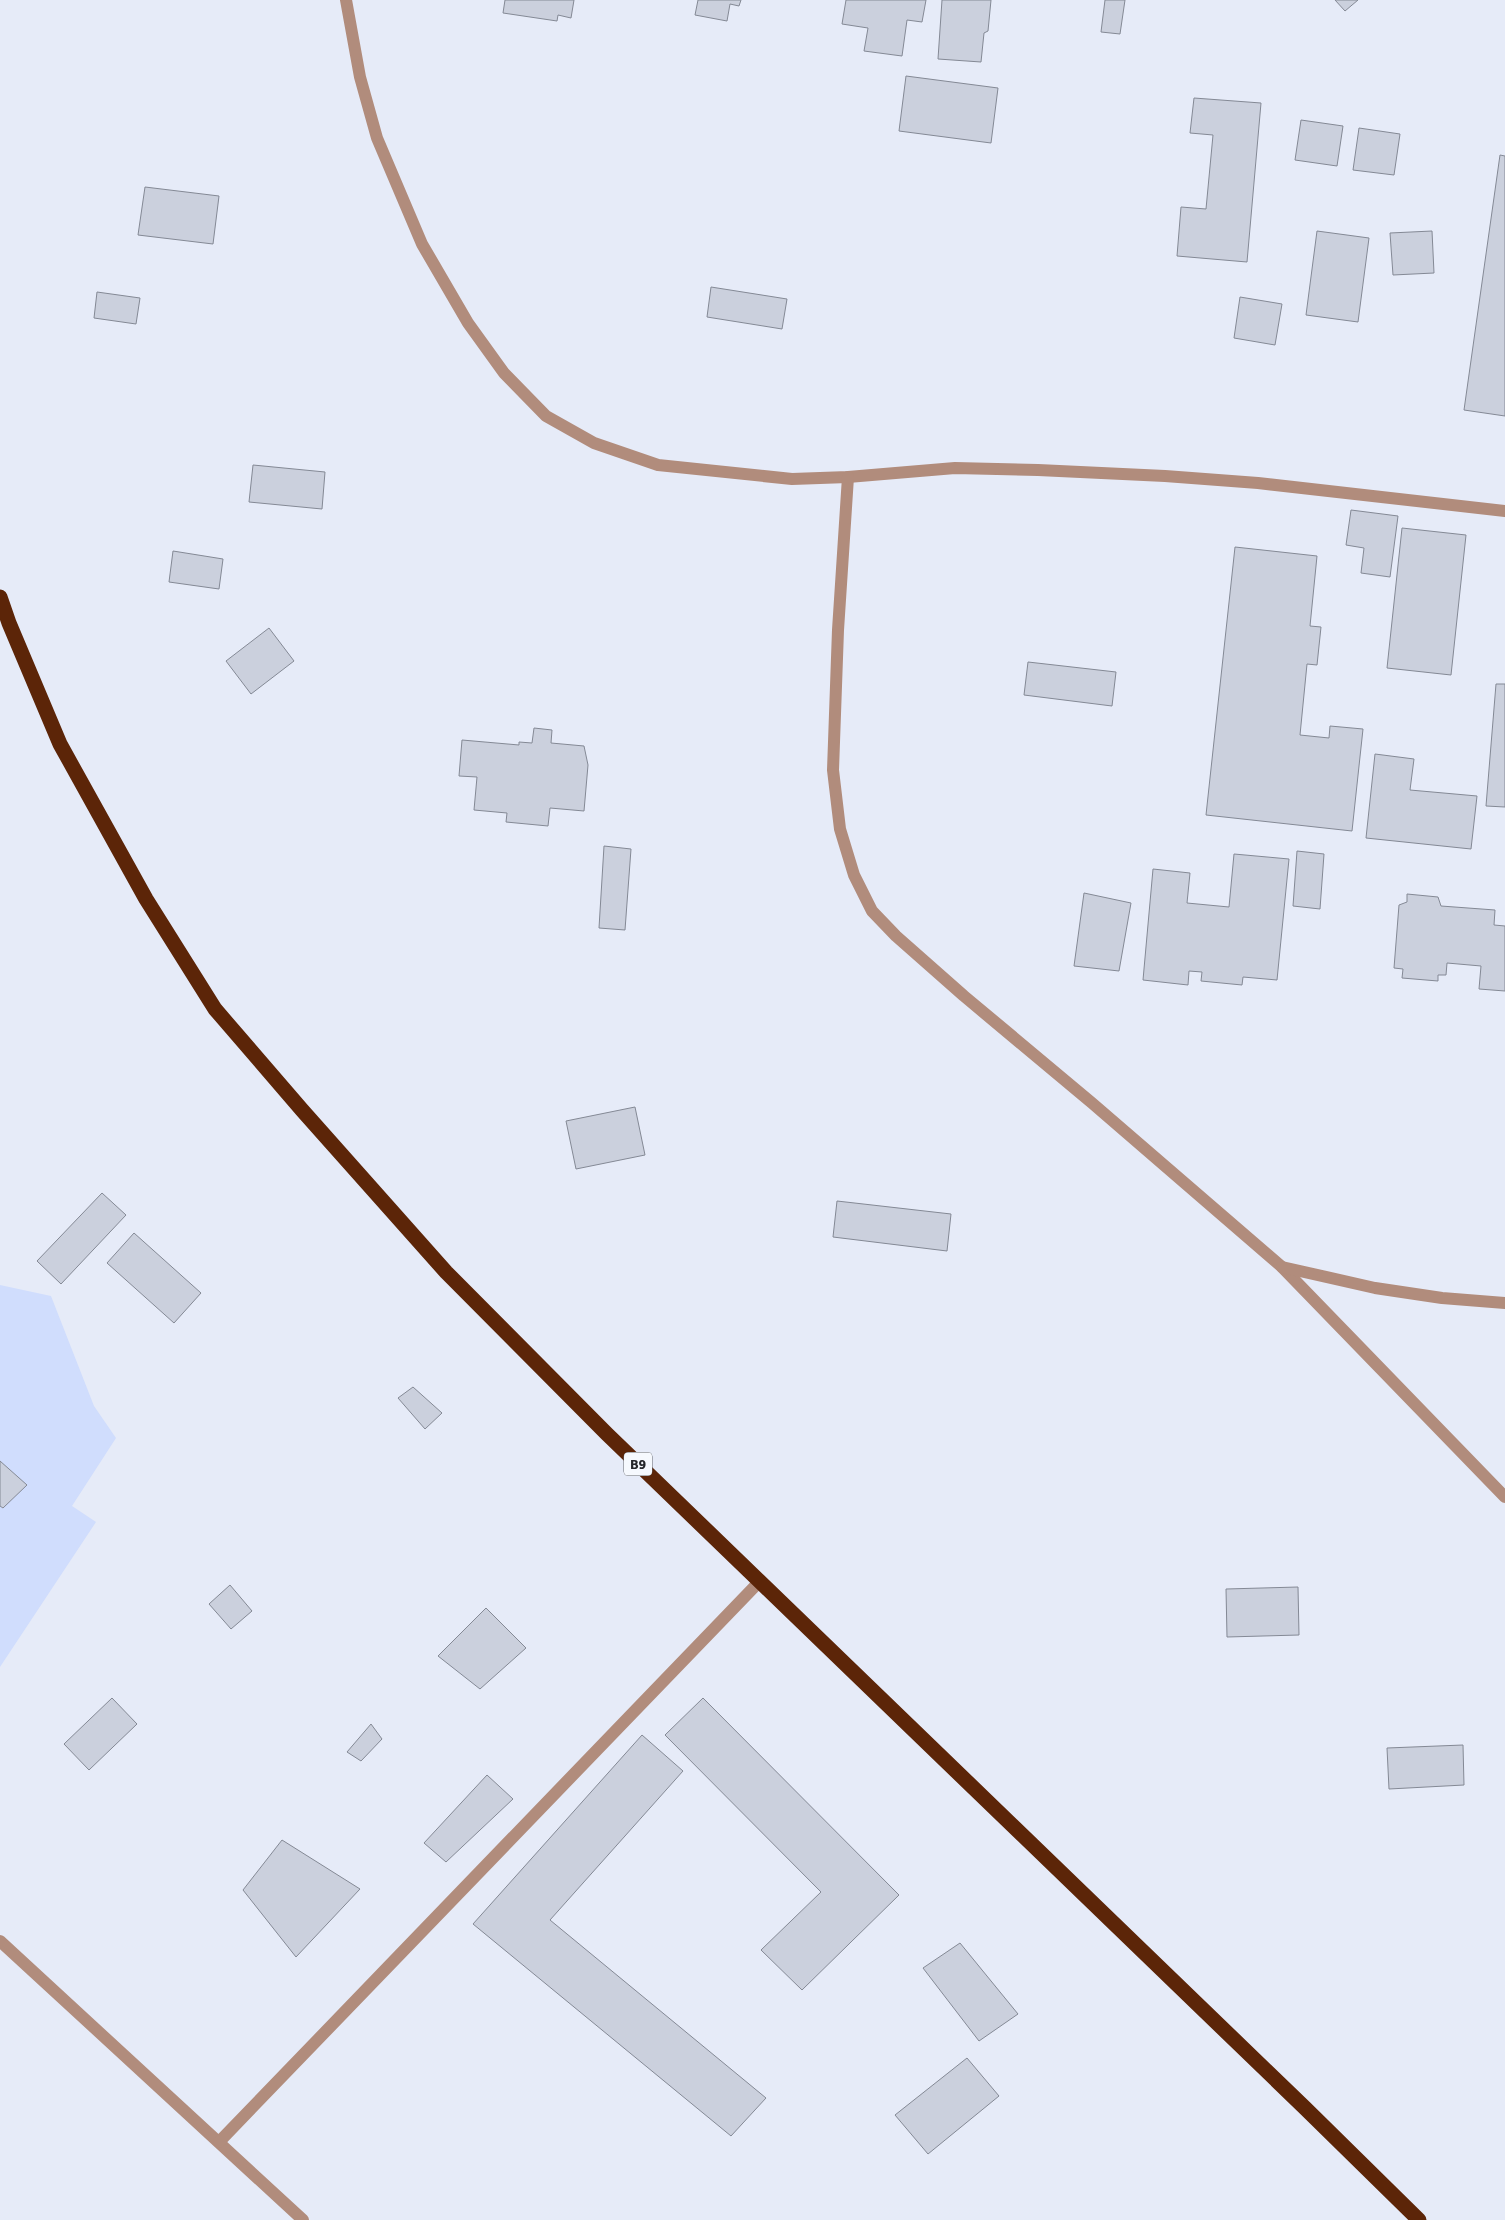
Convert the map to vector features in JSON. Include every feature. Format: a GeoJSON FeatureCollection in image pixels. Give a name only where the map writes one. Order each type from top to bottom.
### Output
{"type":"FeatureCollection","features":[{"type":"Feature","properties":{"kind":"highway","name":"B9"},"geometry":{"type":"LineString","coordinates":[[0,597],[60,744],[146,899],[215,1009],[302,1110],[446,1272],[607,1434],[1419,2220]]}},
{"type":"Feature","properties":{"kind":"street"},"geometry":{"type":"LineString","coordinates":[[346,0],[360,77],[377,138],[422,244],[468,323],[504,373],[546,416],[594,443],[658,465],[792,479],[848,477],[955,468],[1165,476],[1268,484],[1505,511]]}},
{"type":"Feature","properties":{"kind":"street"},"geometry":{"type":"LineString","coordinates":[[848,477],[838,630],[833,770],[840,829],[854,875],[872,911],[896,936],[964,996],[1092,1103],[1282,1267],[1505,1497]]}},
{"type":"Feature","properties":{"kind":"street"},"geometry":{"type":"LineString","coordinates":[[1282,1267],[1374,1288],[1442,1298],[1505,1303]]}},
{"type":"Feature","properties":{"kind":"street"},"geometry":{"type":"LineString","coordinates":[[219,2142],[760,1581]]}},
{"type":"Feature","properties":{"kind":"street"},"geometry":{"type":"LineString","coordinates":[[0,1940],[303,2220]]}},
{"type":"Feature","properties":{"kind":"shaded area"},"geometry":{"type":"Polygon","coordinates":[[[0,1285],[51,1296],[94,1406],[116,1438],[72,1506],[96,1522],[0,1667],[0,1285]]]}},
{"type":"Feature","properties":{"kind":"building"},"geometry":{"type":"Polygon","coordinates":[[[505,0],[574,0],[571,18],[558,15],[557,21],[503,13],[505,0]]]}},
{"type":"Feature","properties":{"kind":"building"},"geometry":{"type":"Polygon","coordinates":[[[698,0],[741,0],[739,6],[730,4],[727,21],[695,15],[698,0]]]}},
{"type":"Feature","properties":{"kind":"building"},"geometry":{"type":"Polygon","coordinates":[[[846,0],[926,0],[922,22],[907,20],[902,56],[864,51],[868,28],[842,24],[846,0]]]}},
{"type":"Feature","properties":{"kind":"building"},"geometry":{"type":"Polygon","coordinates":[[[942,0],[991,0],[988,31],[984,33],[981,62],[938,59],[942,0]]]}},
{"type":"Feature","properties":{"kind":"building"},"geometry":{"type":"Polygon","coordinates":[[[1105,0],[1125,0],[1120,34],[1101,32],[1105,0]]]}},
{"type":"Feature","properties":{"kind":"building"},"geometry":{"type":"Polygon","coordinates":[[[1335,0],[1358,0],[1345,11],[1335,0]]]}},
{"type":"Feature","properties":{"kind":"building"},"geometry":{"type":"Polygon","coordinates":[[[906,76],[998,88],[991,143],[899,131],[906,76]]]}},
{"type":"Feature","properties":{"kind":"building"},"geometry":{"type":"Polygon","coordinates":[[[1194,98],[1261,103],[1247,262],[1177,256],[1181,207],[1206,209],[1213,135],[1190,133],[1194,98]]]}},
{"type":"Feature","properties":{"kind":"building"},"geometry":{"type":"Polygon","coordinates":[[[1301,120],[1343,126],[1337,166],[1295,160],[1301,120]]]}},
{"type":"Feature","properties":{"kind":"building"},"geometry":{"type":"Polygon","coordinates":[[[1359,128],[1400,134],[1394,175],[1353,170],[1359,128]]]}},
{"type":"Feature","properties":{"kind":"building"},"geometry":{"type":"Polygon","coordinates":[[[1500,155],[1505,156],[1505,416],[1464,410],[1500,155]]]}},
{"type":"Feature","properties":{"kind":"building"},"geometry":{"type":"Polygon","coordinates":[[[145,187],[219,196],[213,244],[138,235],[145,187]]]}},
{"type":"Feature","properties":{"kind":"building"},"geometry":{"type":"Polygon","coordinates":[[[1317,231],[1369,238],[1358,322],[1306,315],[1317,231]]]}},
{"type":"Feature","properties":{"kind":"building"},"geometry":{"type":"Polygon","coordinates":[[[1432,231],[1434,273],[1393,275],[1390,233],[1432,231]]]}},
{"type":"Feature","properties":{"kind":"building"},"geometry":{"type":"Polygon","coordinates":[[[711,287],[787,299],[782,329],[707,317],[711,287]]]}},
{"type":"Feature","properties":{"kind":"building"},"geometry":{"type":"Polygon","coordinates":[[[97,292],[140,298],[136,324],[94,318],[97,292]]]}},
{"type":"Feature","properties":{"kind":"building"},"geometry":{"type":"Polygon","coordinates":[[[1240,297],[1282,304],[1275,345],[1234,338],[1240,297]]]}},
{"type":"Feature","properties":{"kind":"building"},"geometry":{"type":"Polygon","coordinates":[[[253,465],[325,472],[322,509],[249,502],[253,465]]]}},
{"type":"Feature","properties":{"kind":"building"},"geometry":{"type":"Polygon","coordinates":[[[1351,510],[1398,516],[1390,577],[1361,573],[1364,548],[1346,545],[1351,510]]]}},
{"type":"Feature","properties":{"kind":"building"},"geometry":{"type":"Polygon","coordinates":[[[1402,528],[1466,535],[1451,675],[1387,668],[1402,528]]]}},
{"type":"Feature","properties":{"kind":"building"},"geometry":{"type":"Polygon","coordinates":[[[1235,547],[1317,556],[1310,626],[1321,627],[1317,665],[1307,664],[1300,735],[1329,738],[1330,726],[1363,729],[1352,831],[1206,815],[1235,547]]]}},
{"type":"Feature","properties":{"kind":"building"},"geometry":{"type":"Polygon","coordinates":[[[173,551],[223,559],[219,589],[169,582],[173,551]]]}},
{"type":"Feature","properties":{"kind":"building"},"geometry":{"type":"Polygon","coordinates":[[[269,628],[294,661],[251,694],[226,661],[269,628]]]}},
{"type":"Feature","properties":{"kind":"building"},"geometry":{"type":"Polygon","coordinates":[[[1028,662],[1116,672],[1112,706],[1024,695],[1028,662]]]}},
{"type":"Feature","properties":{"kind":"building"},"geometry":{"type":"Polygon","coordinates":[[[1496,684],[1505,684],[1505,807],[1486,806],[1496,684]]]}},
{"type":"Feature","properties":{"kind":"building"},"geometry":{"type":"Polygon","coordinates":[[[534,728],[552,730],[551,743],[584,746],[588,765],[584,811],[550,808],[548,826],[506,822],[507,813],[474,810],[477,777],[459,776],[462,740],[519,745],[519,742],[532,743],[534,728]]]}},
{"type":"Feature","properties":{"kind":"building"},"geometry":{"type":"Polygon","coordinates":[[[1375,754],[1414,759],[1410,790],[1477,796],[1471,849],[1366,838],[1375,754]]]}},
{"type":"Feature","properties":{"kind":"building"},"geometry":{"type":"Polygon","coordinates":[[[604,846],[631,849],[625,930],[599,928],[604,846]]]}},
{"type":"Feature","properties":{"kind":"building"},"geometry":{"type":"Polygon","coordinates":[[[1297,851],[1324,854],[1320,909],[1293,906],[1297,851]]]}},
{"type":"Feature","properties":{"kind":"building"},"geometry":{"type":"Polygon","coordinates":[[[1234,854],[1289,859],[1277,980],[1243,977],[1242,985],[1201,981],[1202,972],[1189,971],[1188,985],[1143,980],[1153,869],[1190,873],[1187,903],[1229,907],[1234,854]]]}},
{"type":"Feature","properties":{"kind":"building"},"geometry":{"type":"Polygon","coordinates":[[[1084,893],[1131,903],[1119,971],[1074,966],[1084,893]]]}},
{"type":"Feature","properties":{"kind":"building"},"geometry":{"type":"Polygon","coordinates":[[[1407,894],[1438,897],[1441,906],[1495,910],[1494,925],[1505,926],[1505,991],[1479,989],[1481,966],[1447,963],[1446,975],[1438,975],[1438,981],[1402,978],[1403,969],[1394,968],[1399,905],[1407,902],[1407,894]]]}},
{"type":"Feature","properties":{"kind":"building"},"geometry":{"type":"Polygon","coordinates":[[[635,1107],[645,1155],[576,1169],[566,1121],[635,1107]]]}},
{"type":"Feature","properties":{"kind":"building"},"geometry":{"type":"Polygon","coordinates":[[[102,1193],[126,1215],[61,1284],[37,1261],[102,1193]]]}},
{"type":"Feature","properties":{"kind":"building"},"geometry":{"type":"Polygon","coordinates":[[[837,1201],[951,1214],[947,1251],[833,1237],[837,1201]]]}},
{"type":"Feature","properties":{"kind":"building"},"geometry":{"type":"Polygon","coordinates":[[[134,1233],[201,1293],[174,1323],[107,1263],[134,1233]]]}},
{"type":"Feature","properties":{"kind":"building"},"geometry":{"type":"Polygon","coordinates":[[[413,1387],[442,1413],[425,1429],[398,1398],[413,1387]]]}},
{"type":"Feature","properties":{"kind":"building"},"geometry":{"type":"Polygon","coordinates":[[[0,1461],[27,1485],[3,1508],[0,1506],[0,1461]]]}},
{"type":"Feature","properties":{"kind":"building"},"geometry":{"type":"Polygon","coordinates":[[[230,1585],[252,1611],[231,1629],[209,1604],[230,1585]]]}},
{"type":"Feature","properties":{"kind":"building"},"geometry":{"type":"Polygon","coordinates":[[[1298,1587],[1299,1635],[1227,1637],[1226,1589],[1298,1587]]]}},
{"type":"Feature","properties":{"kind":"building"},"geometry":{"type":"Polygon","coordinates":[[[486,1608],[526,1648],[480,1689],[438,1656],[486,1608]]]}},
{"type":"Feature","properties":{"kind":"building"},"geometry":{"type":"Polygon","coordinates":[[[112,1698],[137,1724],[89,1770],[64,1744],[112,1698]]]}},
{"type":"Feature","properties":{"kind":"building"},"geometry":{"type":"Polygon","coordinates":[[[703,1698],[899,1895],[802,1990],[761,1950],[821,1892],[665,1735],[703,1698]]]}},
{"type":"Feature","properties":{"kind":"building"},"geometry":{"type":"Polygon","coordinates":[[[371,1724],[382,1739],[361,1761],[347,1752],[371,1724]]]}},
{"type":"Feature","properties":{"kind":"building"},"geometry":{"type":"Polygon","coordinates":[[[642,1735],[683,1771],[550,1920],[766,2098],[731,2136],[473,1924],[642,1735]]]}},
{"type":"Feature","properties":{"kind":"building"},"geometry":{"type":"Polygon","coordinates":[[[1463,1745],[1464,1785],[1389,1789],[1387,1748],[1463,1745]]]}},
{"type":"Feature","properties":{"kind":"building"},"geometry":{"type":"Polygon","coordinates":[[[487,1775],[513,1799],[446,1862],[424,1843],[487,1775]]]}},
{"type":"Feature","properties":{"kind":"building"},"geometry":{"type":"Polygon","coordinates":[[[282,1840],[360,1889],[296,1957],[243,1890],[282,1840]]]}},
{"type":"Feature","properties":{"kind":"building"},"geometry":{"type":"Polygon","coordinates":[[[960,1943],[1018,2014],[979,2041],[923,1968],[960,1943]]]}},
{"type":"Feature","properties":{"kind":"building"},"geometry":{"type":"Polygon","coordinates":[[[967,2058],[999,2096],[928,2154],[895,2115],[967,2058]]]}}]}
